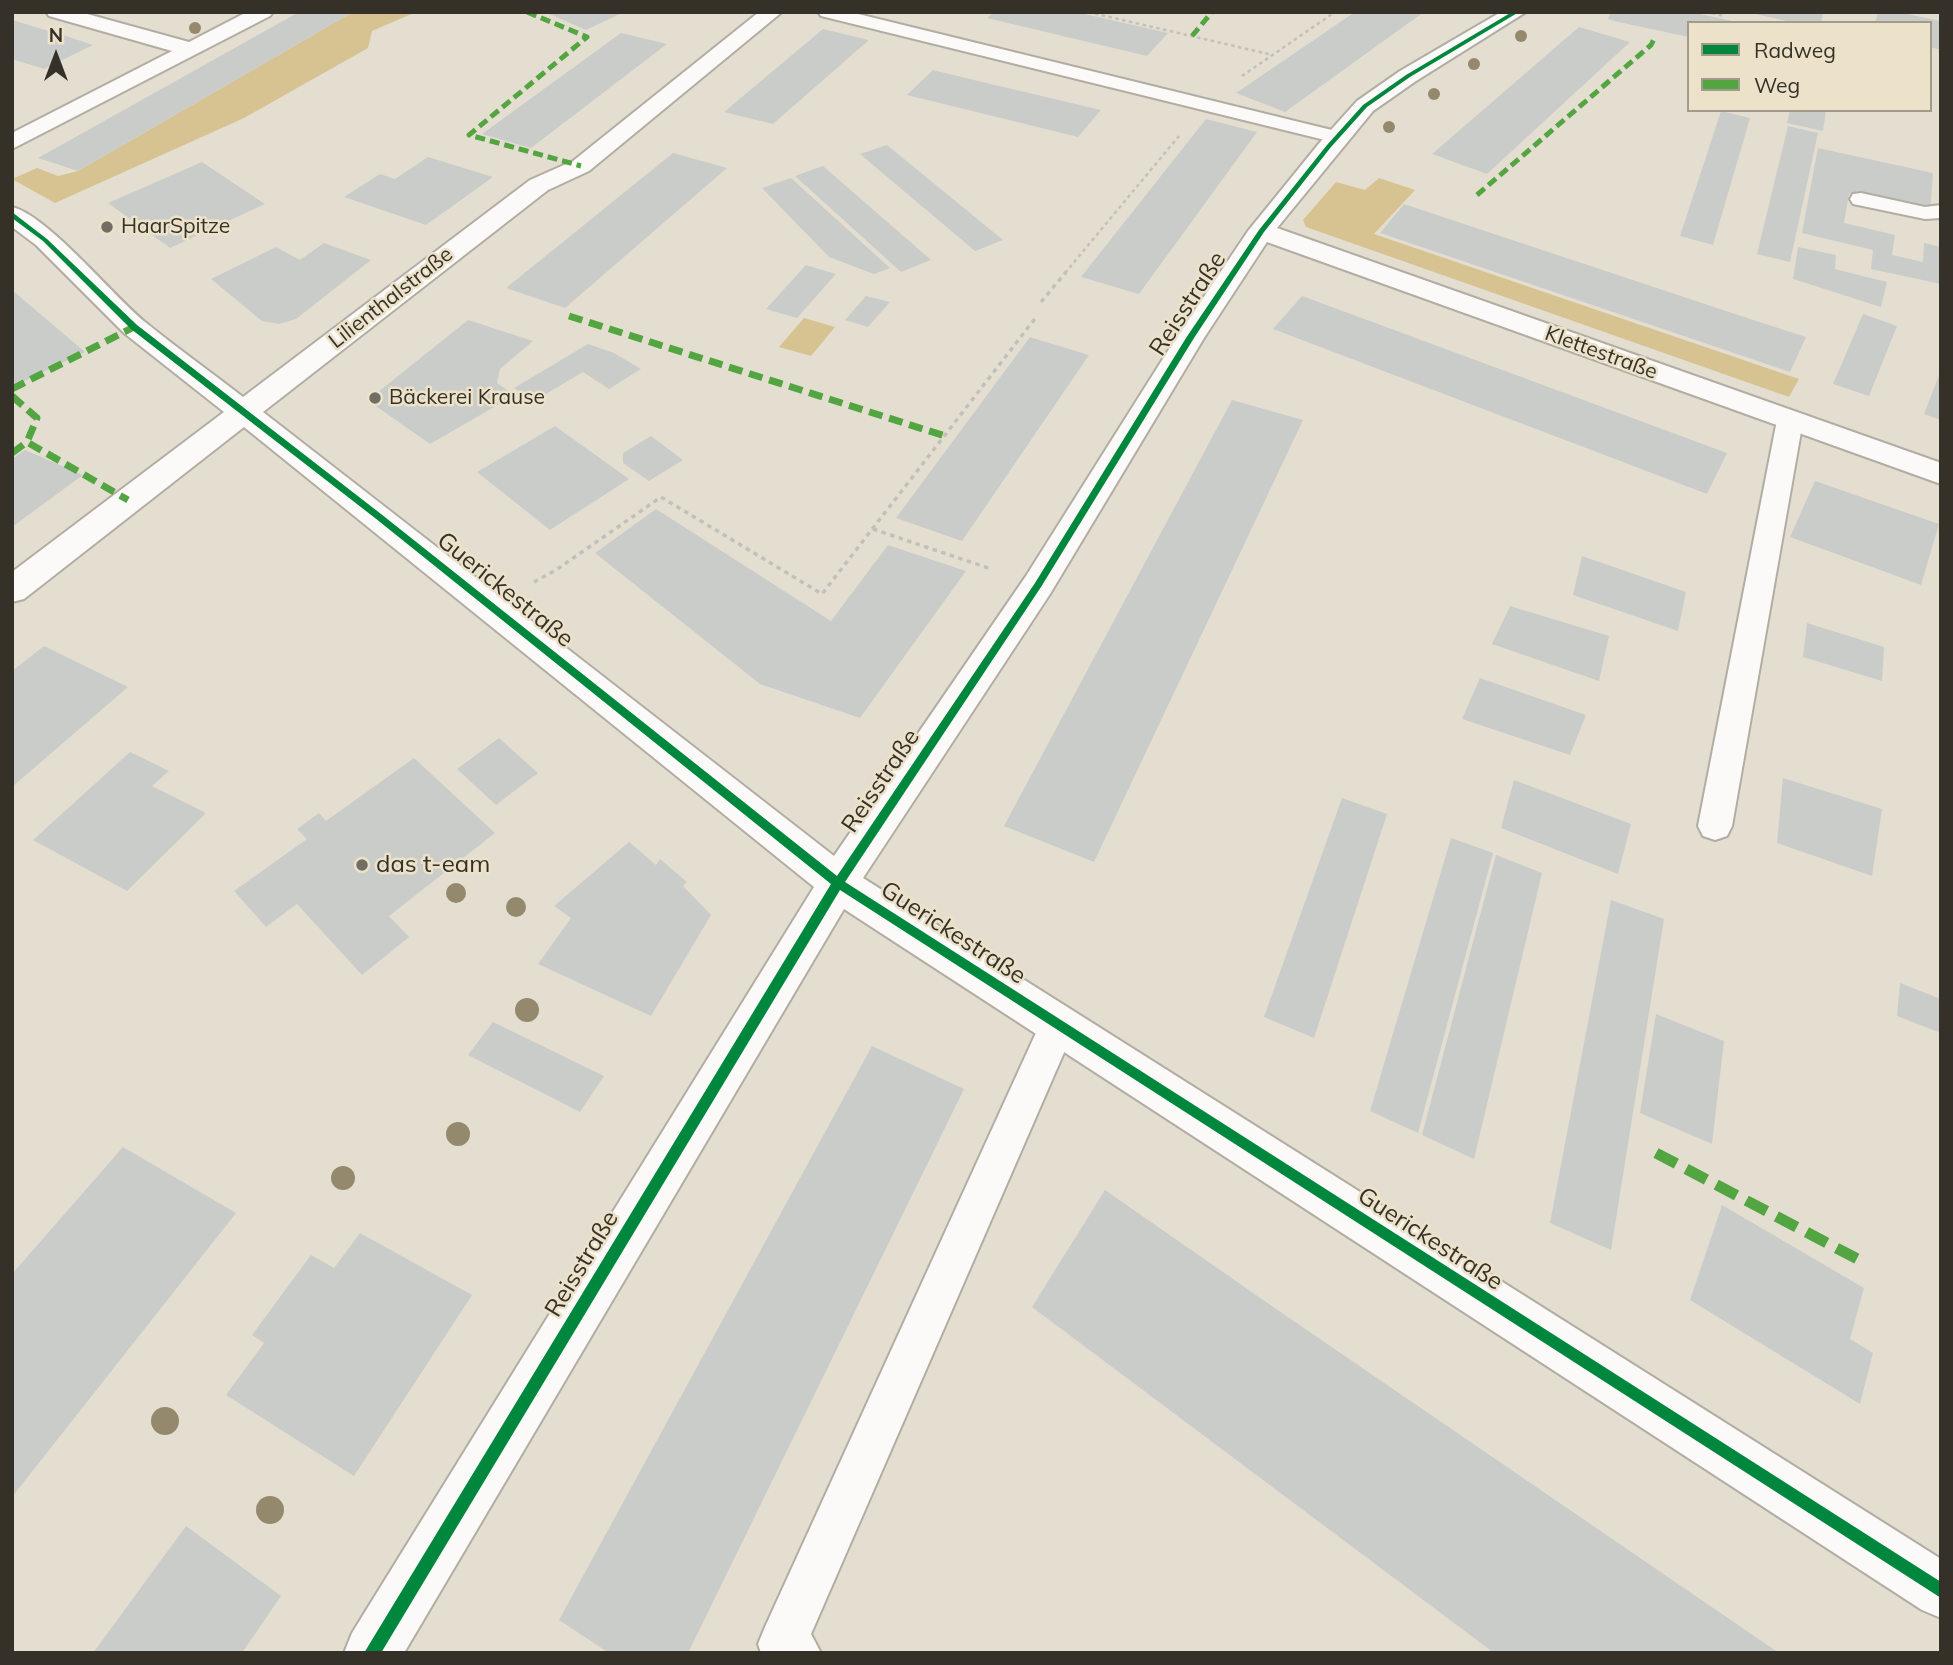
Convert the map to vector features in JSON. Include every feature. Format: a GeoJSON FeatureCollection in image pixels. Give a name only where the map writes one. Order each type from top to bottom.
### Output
{"type":"FeatureCollection","features":[{"type":"Feature","properties":{"kind":"street"},"geometry":{"type":"LineString","coordinates":[[56,12],[193,50]]}},
{"type":"Feature","properties":{"kind":"street"},"geometry":{"type":"LineString","coordinates":[[12,142],[263,12]]}},
{"type":"Feature","properties":{"kind":"street","name":"Reisstraße"},"geometry":{"type":"LineString","coordinates":[[372,1653],[838,883],[1038,585],[1190,338],[1261,231],[1337,136],[1365,106],[1408,76],[1516,12]]}},
{"type":"Feature","properties":{"kind":"street","name":"Lilienthalstraße"},"geometry":{"type":"LineString","coordinates":[[12,590],[539,185],[581,166],[754,18]]}},
{"type":"Feature","properties":{"kind":"street","name":"Guerickestraße"},"geometry":{"type":"LineString","coordinates":[[12,214],[45,240],[134,327],[491,606],[838,883],[1941,1591]]}},
{"type":"Feature","properties":{"kind":"street","name":"Klettestraße"},"geometry":{"type":"LineString","coordinates":[[1261,231],[1941,474]]}},
{"type":"Feature","properties":{"kind":"lane"},"geometry":{"type":"LineString","coordinates":[[827,12],[1337,136]]}},
{"type":"Feature","properties":{"kind":"lane"},"geometry":{"type":"LineString","coordinates":[[1861,200],[1925,213],[1941,211]]}},
{"type":"Feature","properties":{"kind":"lane"},"geometry":{"type":"LineString","coordinates":[[1715,826],[1790,420]]}},
{"type":"Feature","properties":{"kind":"lane"},"geometry":{"type":"LineString","coordinates":[[797,1653],[782,1644],[1058,1025]]}},
{"type":"Feature","properties":{"kind":"path"},"geometry":{"type":"LineString","coordinates":[[1088,12],[1273,55]]}},
{"type":"Feature","properties":{"kind":"path"},"geometry":{"type":"LineString","coordinates":[[1041,302],[1209,105],[1234,82],[1335,12]]}},
{"type":"Feature","properties":{"kind":"path"},"geometry":{"type":"LineString","coordinates":[[1705,12],[1725,16]]}},
{"type":"Feature","properties":{"kind":"path"},"geometry":{"type":"LineString","coordinates":[[491,606],[556,570],[661,497],[822,594],[1037,316]]}},
{"type":"Feature","properties":{"kind":"path"},"geometry":{"type":"LineString","coordinates":[[873,529],[1038,585]]}},
{"type":"Feature","properties":{"kind":"shaded area"},"geometry":{"type":"Polygon","coordinates":[[[353,12],[416,12],[372,31],[368,48],[244,118],[55,203],[12,179],[37,168],[58,176],[78,171],[353,12]]]}},
{"type":"Feature","properties":{"kind":"shaded area"},"geometry":{"type":"Polygon","coordinates":[[[1379,178],[1415,190],[1374,234],[1799,379],[1789,397],[1306,227],[1303,220],[1336,182],[1365,190],[1379,178]]]}},
{"type":"Feature","properties":{"kind":"shaded area"},"geometry":{"type":"Polygon","coordinates":[[[804,318],[835,327],[811,356],[779,347],[804,318]]]}},
{"type":"Feature","properties":{"kind":"building"},"geometry":{"type":"Polygon","coordinates":[[[299,12],[353,12],[78,171],[38,158],[299,12]]]}},
{"type":"Feature","properties":{"kind":"building"},"geometry":{"type":"Polygon","coordinates":[[[545,12],[624,12],[586,30],[545,12]]]}},
{"type":"Feature","properties":{"kind":"building"},"geometry":{"type":"Polygon","coordinates":[[[994,12],[1076,12],[1168,33],[1147,56],[987,18],[994,12]]]}},
{"type":"Feature","properties":{"kind":"building"},"geometry":{"type":"Polygon","coordinates":[[[1355,12],[1424,12],[1285,112],[1236,93],[1355,12]]]}},
{"type":"Feature","properties":{"kind":"building"},"geometry":{"type":"Polygon","coordinates":[[[1611,12],[1691,12],[1732,21],[1687,21],[1687,37],[1608,19],[1611,12]]]}},
{"type":"Feature","properties":{"kind":"building"},"geometry":{"type":"Polygon","coordinates":[[[1747,12],[1823,12],[1821,21],[1786,21],[1747,12]]]}},
{"type":"Feature","properties":{"kind":"building"},"geometry":{"type":"Polygon","coordinates":[[[1878,12],[1898,12],[1941,21],[1941,50],[1932,48],[1932,21],[1876,21],[1878,12]]]}},
{"type":"Feature","properties":{"kind":"building"},"geometry":{"type":"Polygon","coordinates":[[[12,20],[93,45],[44,69],[12,59],[12,20]]]}},
{"type":"Feature","properties":{"kind":"building"},"geometry":{"type":"Polygon","coordinates":[[[1579,27],[1630,42],[1487,174],[1432,154],[1579,27]]]}},
{"type":"Feature","properties":{"kind":"building"},"geometry":{"type":"Polygon","coordinates":[[[823,29],[869,40],[773,124],[724,112],[823,29]]]}},
{"type":"Feature","properties":{"kind":"building"},"geometry":{"type":"Polygon","coordinates":[[[621,33],[667,44],[531,148],[482,134],[621,33]]]}},
{"type":"Feature","properties":{"kind":"building"},"geometry":{"type":"Polygon","coordinates":[[[933,70],[1101,110],[1078,137],[907,95],[933,70]]]}},
{"type":"Feature","properties":{"kind":"building"},"geometry":{"type":"Polygon","coordinates":[[[1721,112],[1750,118],[1713,245],[1680,236],[1721,112]]]}},
{"type":"Feature","properties":{"kind":"building"},"geometry":{"type":"Polygon","coordinates":[[[1790,112],[1826,112],[1823,131],[1787,123],[1790,112]]]}},
{"type":"Feature","properties":{"kind":"building"},"geometry":{"type":"Polygon","coordinates":[[[1206,119],[1257,132],[1139,294],[1081,277],[1206,119]]]}},
{"type":"Feature","properties":{"kind":"building"},"geometry":{"type":"Polygon","coordinates":[[[1788,126],[1818,133],[1790,262],[1757,254],[1788,126]]]}},
{"type":"Feature","properties":{"kind":"building"},"geometry":{"type":"Polygon","coordinates":[[[887,145],[1003,240],[975,251],[860,154],[887,145]]]}},
{"type":"Feature","properties":{"kind":"building"},"geometry":{"type":"Polygon","coordinates":[[[1818,148],[1933,173],[1930,212],[1849,194],[1844,223],[1895,235],[1892,255],[1923,262],[1924,243],[1941,247],[1941,284],[1871,269],[1873,250],[1802,233],[1818,148]]]}},
{"type":"Feature","properties":{"kind":"building"},"geometry":{"type":"Polygon","coordinates":[[[673,153],[727,168],[565,308],[506,288],[673,153]]]}},
{"type":"Feature","properties":{"kind":"building"},"geometry":{"type":"Polygon","coordinates":[[[428,157],[493,177],[426,225],[344,197],[380,174],[395,179],[428,157]]]}},
{"type":"Feature","properties":{"kind":"building"},"geometry":{"type":"Polygon","coordinates":[[[202,162],[265,204],[170,248],[108,203],[202,162]]]}},
{"type":"Feature","properties":{"kind":"building"},"geometry":{"type":"Polygon","coordinates":[[[823,166],[931,260],[901,272],[795,176],[823,166]]]}},
{"type":"Feature","properties":{"kind":"building"},"geometry":{"type":"Polygon","coordinates":[[[791,178],[890,268],[874,274],[829,257],[762,188],[791,178]]]}},
{"type":"Feature","properties":{"kind":"building"},"geometry":{"type":"Polygon","coordinates":[[[1404,204],[1806,337],[1790,372],[1380,233],[1404,204]]]}},
{"type":"Feature","properties":{"kind":"building"},"geometry":{"type":"Polygon","coordinates":[[[324,243],[371,260],[296,319],[280,324],[262,321],[211,279],[276,247],[300,260],[324,243]]]}},
{"type":"Feature","properties":{"kind":"building"},"geometry":{"type":"Polygon","coordinates":[[[1798,247],[1836,255],[1835,269],[1887,282],[1881,307],[1793,279],[1798,247]]]}},
{"type":"Feature","properties":{"kind":"building"},"geometry":{"type":"Polygon","coordinates":[[[806,265],[836,274],[797,318],[766,309],[806,265]]]}},
{"type":"Feature","properties":{"kind":"building"},"geometry":{"type":"Polygon","coordinates":[[[12,290],[85,352],[12,387],[12,290]]]}},
{"type":"Feature","properties":{"kind":"building"},"geometry":{"type":"Polygon","coordinates":[[[866,296],[890,302],[868,327],[845,320],[866,296]]]}},
{"type":"Feature","properties":{"kind":"building"},"geometry":{"type":"Polygon","coordinates":[[[1302,296],[1727,453],[1707,494],[1273,329],[1302,296]]]}},
{"type":"Feature","properties":{"kind":"building"},"geometry":{"type":"Polygon","coordinates":[[[1863,314],[1897,326],[1869,396],[1833,384],[1863,314]]]}},
{"type":"Feature","properties":{"kind":"building"},"geometry":{"type":"Polygon","coordinates":[[[468,320],[533,341],[500,369],[497,383],[515,395],[430,444],[373,404],[378,392],[468,320]]]}},
{"type":"Feature","properties":{"kind":"building"},"geometry":{"type":"Polygon","coordinates":[[[1030,337],[1089,355],[962,541],[896,518],[1030,337]]]}},
{"type":"Feature","properties":{"kind":"building"},"geometry":{"type":"Polygon","coordinates":[[[588,344],[614,353],[641,369],[609,389],[583,372],[534,401],[514,388],[588,344]]]}},
{"type":"Feature","properties":{"kind":"building"},"geometry":{"type":"Polygon","coordinates":[[[1941,370],[1941,420],[1924,414],[1941,370]]]}},
{"type":"Feature","properties":{"kind":"building"},"geometry":{"type":"Polygon","coordinates":[[[1232,400],[1303,420],[1094,862],[1004,826],[1232,400]]]}},
{"type":"Feature","properties":{"kind":"building"},"geometry":{"type":"Polygon","coordinates":[[[555,426],[629,479],[550,530],[477,472],[555,426]]]}},
{"type":"Feature","properties":{"kind":"building"},"geometry":{"type":"Polygon","coordinates":[[[651,436],[683,460],[649,481],[623,463],[623,453],[651,436]]]}},
{"type":"Feature","properties":{"kind":"building"},"geometry":{"type":"Polygon","coordinates":[[[25,450],[83,475],[12,527],[12,459],[25,450]]]}},
{"type":"Feature","properties":{"kind":"building"},"geometry":{"type":"Polygon","coordinates":[[[1815,481],[1939,524],[1921,585],[1790,537],[1815,481]]]}},
{"type":"Feature","properties":{"kind":"building"},"geometry":{"type":"Polygon","coordinates":[[[656,509],[831,621],[888,545],[966,571],[860,718],[760,684],[595,553],[656,509]]]}},
{"type":"Feature","properties":{"kind":"building"},"geometry":{"type":"Polygon","coordinates":[[[1582,556],[1686,592],[1678,631],[1573,595],[1582,556]]]}},
{"type":"Feature","properties":{"kind":"building"},"geometry":{"type":"Polygon","coordinates":[[[1510,606],[1609,636],[1599,681],[1492,644],[1510,606]]]}},
{"type":"Feature","properties":{"kind":"building"},"geometry":{"type":"Polygon","coordinates":[[[1807,623],[1884,647],[1882,681],[1803,657],[1807,623]]]}},
{"type":"Feature","properties":{"kind":"building"},"geometry":{"type":"Polygon","coordinates":[[[44,646],[128,687],[12,787],[12,671],[44,646]]]}},
{"type":"Feature","properties":{"kind":"building"},"geometry":{"type":"Polygon","coordinates":[[[1480,678],[1586,715],[1570,755],[1462,719],[1480,678]]]}},
{"type":"Feature","properties":{"kind":"building"},"geometry":{"type":"Polygon","coordinates":[[[499,738],[538,773],[496,805],[457,769],[499,738]]]}},
{"type":"Feature","properties":{"kind":"building"},"geometry":{"type":"Polygon","coordinates":[[[130,752],[169,771],[152,786],[206,813],[127,891],[33,840],[130,752]]]}},
{"type":"Feature","properties":{"kind":"building","name":"das t-eam"},"geometry":{"type":"Polygon","coordinates":[[[414,758],[495,833],[389,916],[409,937],[362,975],[297,904],[266,927],[234,891],[307,839],[297,829],[319,813],[326,821],[414,758]]]}},
{"type":"Feature","properties":{"kind":"building"},"geometry":{"type":"Polygon","coordinates":[[[1783,778],[1882,809],[1872,876],[1777,843],[1783,778]]]}},
{"type":"Feature","properties":{"kind":"building"},"geometry":{"type":"Polygon","coordinates":[[[1514,780],[1631,824],[1618,874],[1501,828],[1514,780]]]}},
{"type":"Feature","properties":{"kind":"building"},"geometry":{"type":"Polygon","coordinates":[[[1342,798],[1387,814],[1314,1038],[1264,1017],[1342,798]]]}},
{"type":"Feature","properties":{"kind":"building"},"geometry":{"type":"Polygon","coordinates":[[[1451,838],[1493,853],[1418,1133],[1370,1111],[1451,838]]]}},
{"type":"Feature","properties":{"kind":"building"},"geometry":{"type":"Polygon","coordinates":[[[629,842],[656,865],[660,859],[687,882],[683,886],[711,915],[651,1016],[538,964],[571,918],[554,906],[629,842]]]}},
{"type":"Feature","properties":{"kind":"building"},"geometry":{"type":"Polygon","coordinates":[[[1496,855],[1542,873],[1474,1159],[1422,1135],[1496,855]]]}},
{"type":"Feature","properties":{"kind":"building"},"geometry":{"type":"Polygon","coordinates":[[[1611,900],[1664,919],[1611,1250],[1550,1223],[1611,900]]]}},
{"type":"Feature","properties":{"kind":"building"},"geometry":{"type":"Polygon","coordinates":[[[1900,983],[1941,999],[1941,1033],[1897,1016],[1900,983]]]}},
{"type":"Feature","properties":{"kind":"building"},"geometry":{"type":"Polygon","coordinates":[[[1656,1014],[1724,1041],[1712,1144],[1640,1113],[1656,1014]]]}},
{"type":"Feature","properties":{"kind":"building"},"geometry":{"type":"Polygon","coordinates":[[[493,1022],[604,1076],[580,1112],[468,1055],[493,1022]]]}},
{"type":"Feature","properties":{"kind":"building"},"geometry":{"type":"Polygon","coordinates":[[[872,1046],[964,1089],[688,1653],[609,1653],[559,1620],[872,1046]]]}},
{"type":"Feature","properties":{"kind":"building"},"geometry":{"type":"Polygon","coordinates":[[[123,1147],[236,1213],[12,1497],[12,1274],[123,1147]]]}},
{"type":"Feature","properties":{"kind":"building"},"geometry":{"type":"Polygon","coordinates":[[[1105,1190],[1779,1653],[1494,1653],[1032,1307],[1105,1190]]]}},
{"type":"Feature","properties":{"kind":"building"},"geometry":{"type":"Polygon","coordinates":[[[1722,1205],[1864,1288],[1850,1339],[1873,1353],[1860,1404],[1690,1300],[1722,1205]]]}},
{"type":"Feature","properties":{"kind":"building"},"geometry":{"type":"Polygon","coordinates":[[[360,1233],[472,1295],[354,1476],[226,1395],[264,1343],[252,1335],[311,1255],[334,1268],[360,1233]]]}},
{"type":"Feature","properties":{"kind":"building"},"geometry":{"type":"Polygon","coordinates":[[[186,1526],[281,1596],[242,1653],[93,1653],[186,1526]]]}},
{"type":"Feature","properties":{"kind":"marked path"},"geometry":{"type":"LineString","coordinates":[[527,12],[587,37],[469,135],[581,166]]}},
{"type":"Feature","properties":{"kind":"marked path"},"geometry":{"type":"LineString","coordinates":[[1192,36],[1212,12]]}},
{"type":"Feature","properties":{"kind":"marked path"},"geometry":{"type":"LineString","coordinates":[[1477,195],[1651,45],[1655,37]]}},
{"type":"Feature","properties":{"kind":"marked path"},"geometry":{"type":"LineString","coordinates":[[569,316],[945,436]]}},
{"type":"Feature","properties":{"kind":"marked path"},"geometry":{"type":"LineString","coordinates":[[12,389],[134,327]]}},
{"type":"Feature","properties":{"kind":"marked path"},"geometry":{"type":"LineString","coordinates":[[12,396],[37,418],[27,442]]}},
{"type":"Feature","properties":{"kind":"marked path"},"geometry":{"type":"LineString","coordinates":[[12,453],[27,442],[128,500]]}},
{"type":"Feature","properties":{"kind":"marked path"},"geometry":{"type":"LineString","coordinates":[[1656,1153],[1865,1263]]}},
{"type":"Feature","properties":{"kind":"cycle path"},"geometry":{"type":"LineString","coordinates":[[372,1653],[838,883],[1038,585],[1190,338],[1261,231],[1365,106],[1408,76],[1516,12]]}},
{"type":"Feature","properties":{"kind":"cycle path"},"geometry":{"type":"LineString","coordinates":[[12,214],[45,240],[134,327],[378,516],[838,883],[1941,1591]]}},
{"type":"Feature","properties":{"kind":"place","name":"HaarSpitze"},"geometry":{"type":"Point","coordinates":[107,227]}},
{"type":"Feature","properties":{"kind":"place","name":"Bäckerei Krause"},"geometry":{"type":"Point","coordinates":[375,398]}},
{"type":"Feature","properties":{"kind":"place","name":"das t-eam"},"geometry":{"type":"Point","coordinates":[362,865]}}]}
